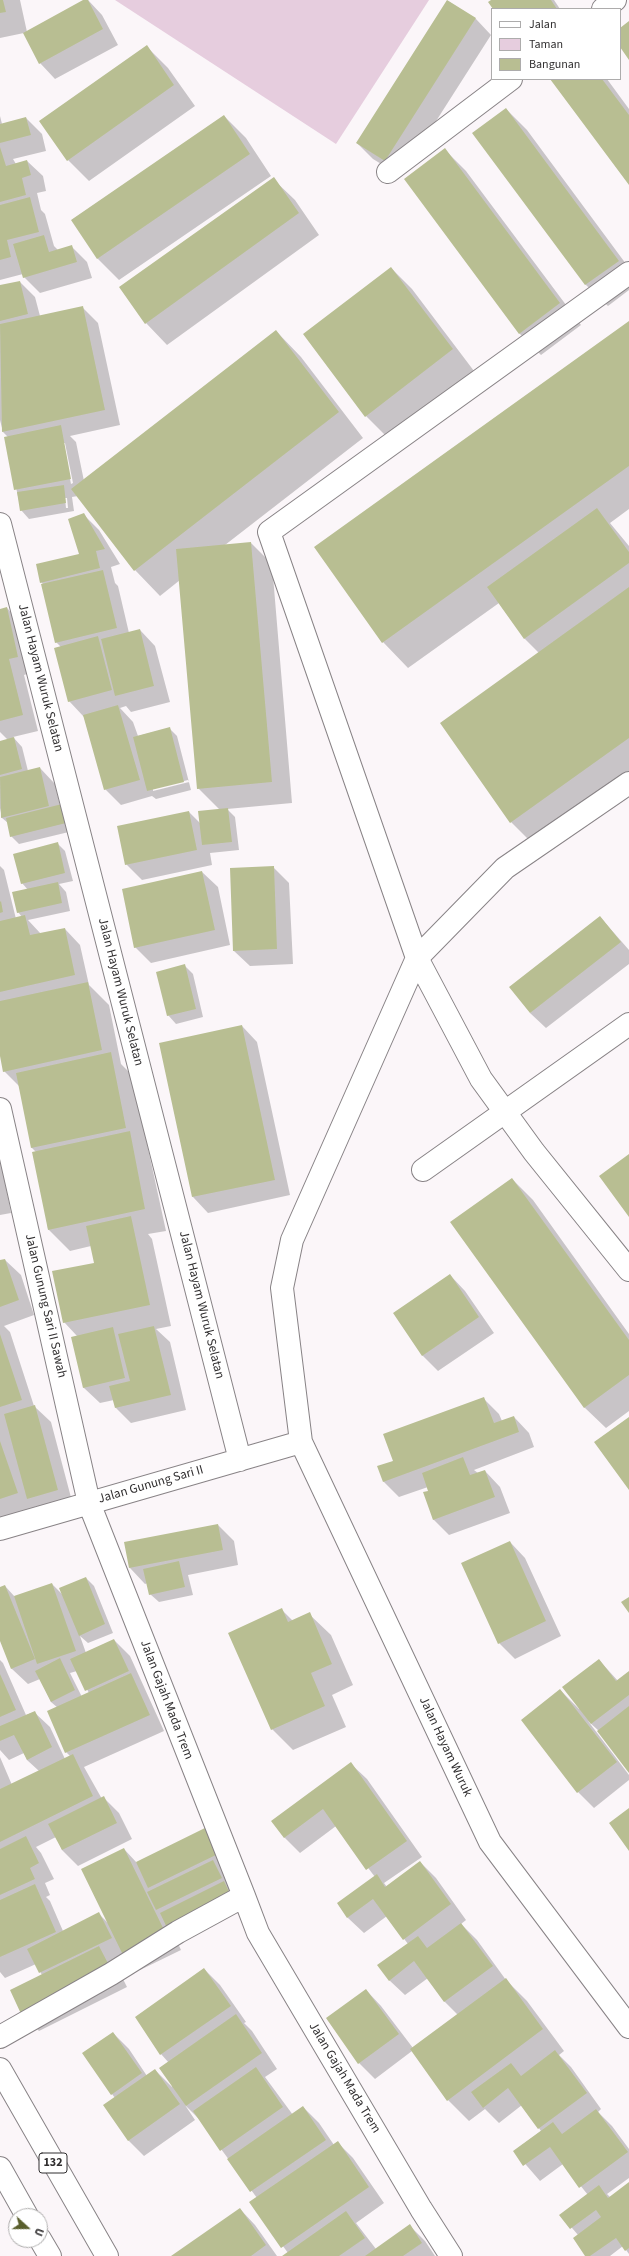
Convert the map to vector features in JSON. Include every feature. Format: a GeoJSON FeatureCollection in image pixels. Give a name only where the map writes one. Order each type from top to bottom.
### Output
{"type":"FeatureCollection","features":[{"type":"Feature","properties":{"kind":"street"},"geometry":{"type":"LineString","coordinates":[[604,8],[615,0]]}},
{"type":"Feature","properties":{"kind":"street"},"geometry":{"type":"LineString","coordinates":[[388,172],[510,80]]}},
{"type":"Feature","properties":{"kind":"street"},"geometry":{"type":"LineString","coordinates":[[629,274],[269,532],[417,958],[481,1079],[534,1152],[629,1270]]}},
{"type":"Feature","properties":{"kind":"street","name":"Jalan Hayam Wuruk Selatan"},"geometry":{"type":"LineString","coordinates":[[0,524],[240,1460]]}},
{"type":"Feature","properties":{"kind":"street"},"geometry":{"type":"LineString","coordinates":[[417,958],[505,868],[629,783]]}},
{"type":"Feature","properties":{"kind":"street","name":"Jalan Hayam Wuruk"},"geometry":{"type":"LineString","coordinates":[[417,958],[292,1240],[282,1288],[301,1442],[490,1842],[629,2027]]}},
{"type":"Feature","properties":{"kind":"street"},"geometry":{"type":"LineString","coordinates":[[423,1170],[629,1024]]}},
{"type":"Feature","properties":{"kind":"street","name":"Jalan Gunung Sari II Sawah"},"geometry":{"type":"LineString","coordinates":[[0,1109],[89,1503]]}},
{"type":"Feature","properties":{"kind":"street","name":"Jalan Gunung Sari II"},"geometry":{"type":"LineString","coordinates":[[0,1529],[301,1442]]}},
{"type":"Feature","properties":{"kind":"street","name":"Jalan Gajah Mada Trem"},"geometry":{"type":"LineString","coordinates":[[89,1503],[258,1932],[421,2209],[452,2256]]}},
{"type":"Feature","properties":{"kind":"street"},"geometry":{"type":"LineString","coordinates":[[0,2037],[111,1974],[178,1932],[244,1896]]}},
{"type":"Feature","properties":{"kind":"street","name":"132"},"geometry":{"type":"LineString","coordinates":[[0,2070],[107,2256]]}},
{"type":"Feature","properties":{"kind":"street"},"geometry":{"type":"LineString","coordinates":[[0,2168],[22,2208]]}},
{"type":"Feature","properties":{"kind":"green space"},"geometry":{"type":"Polygon","coordinates":[[[115,0],[429,0],[336,144],[115,0]]]}},
{"type":"Feature","properties":{"kind":"building"},"geometry":{"type":"Polygon","coordinates":[[[0,0],[3,0],[6,12],[0,13],[0,0]]]}},
{"type":"Feature","properties":{"kind":"building"},"geometry":{"type":"Polygon","coordinates":[[[83,0],[88,0],[103,29],[39,64],[23,33],[83,0]]]}},
{"type":"Feature","properties":{"kind":"building"},"geometry":{"type":"Polygon","coordinates":[[[447,0],[476,18],[385,161],[356,143],[447,0]]]}},
{"type":"Feature","properties":{"kind":"building"},"geometry":{"type":"Polygon","coordinates":[[[491,0],[551,0],[556,8],[492,8],[488,2],[491,0]]]}},
{"type":"Feature","properties":{"kind":"building"},"geometry":{"type":"Polygon","coordinates":[[[629,21],[629,60],[621,48],[621,27],[629,21]]]}},
{"type":"Feature","properties":{"kind":"building"},"geometry":{"type":"Polygon","coordinates":[[[147,45],[174,85],[67,161],[39,121],[147,45]]]}},
{"type":"Feature","properties":{"kind":"building"},"geometry":{"type":"Polygon","coordinates":[[[551,80],[603,80],[629,115],[629,185],[551,80]]]}},
{"type":"Feature","properties":{"kind":"building"},"geometry":{"type":"Polygon","coordinates":[[[506,108],[619,261],[585,285],[472,133],[506,108]]]}},
{"type":"Feature","properties":{"kind":"building"},"geometry":{"type":"Polygon","coordinates":[[[224,115],[250,154],[97,259],[71,220],[224,115]]]}},
{"type":"Feature","properties":{"kind":"building"},"geometry":{"type":"Polygon","coordinates":[[[26,117],[31,135],[0,143],[0,124],[26,117]]]}},
{"type":"Feature","properties":{"kind":"building"},"geometry":{"type":"Polygon","coordinates":[[[0,147],[6,166],[27,160],[31,175],[22,178],[26,195],[0,202],[0,147]]]}},
{"type":"Feature","properties":{"kind":"building"},"geometry":{"type":"Polygon","coordinates":[[[445,148],[560,303],[519,334],[404,179],[445,148]]]}},
{"type":"Feature","properties":{"kind":"building"},"geometry":{"type":"Polygon","coordinates":[[[274,177],[299,213],[145,324],[119,287],[274,177]]]}},
{"type":"Feature","properties":{"kind":"building"},"geometry":{"type":"Polygon","coordinates":[[[30,197],[39,232],[7,240],[11,257],[0,260],[0,205],[30,197]]]}},
{"type":"Feature","properties":{"kind":"building"},"geometry":{"type":"Polygon","coordinates":[[[44,235],[49,252],[72,245],[77,262],[23,278],[13,244],[44,235]]]}},
{"type":"Feature","properties":{"kind":"building"},"geometry":{"type":"Polygon","coordinates":[[[391,267],[453,349],[365,417],[303,334],[391,267]]]}},
{"type":"Feature","properties":{"kind":"building"},"geometry":{"type":"Polygon","coordinates":[[[20,281],[28,314],[0,321],[0,285],[20,281]]]}},
{"type":"Feature","properties":{"kind":"building"},"geometry":{"type":"Polygon","coordinates":[[[83,306],[105,410],[2,432],[0,324],[83,306]]]}},
{"type":"Feature","properties":{"kind":"building"},"geometry":{"type":"Polygon","coordinates":[[[629,321],[629,466],[382,643],[314,547],[629,321]]]}},
{"type":"Feature","properties":{"kind":"building"},"geometry":{"type":"Polygon","coordinates":[[[276,330],[339,412],[134,571],[71,489],[276,330]]]}},
{"type":"Feature","properties":{"kind":"building"},"geometry":{"type":"Polygon","coordinates":[[[61,425],[71,479],[14,490],[4,437],[61,425]]]}},
{"type":"Feature","properties":{"kind":"building"},"geometry":{"type":"Polygon","coordinates":[[[64,485],[66,503],[20,511],[17,492],[64,485]]]}},
{"type":"Feature","properties":{"kind":"building"},"geometry":{"type":"Polygon","coordinates":[[[597,508],[629,552],[629,563],[524,639],[487,587],[597,508]]]}},
{"type":"Feature","properties":{"kind":"building"},"geometry":{"type":"Polygon","coordinates":[[[84,513],[105,549],[96,551],[100,568],[40,583],[36,564],[79,554],[68,519],[84,513]]]}},
{"type":"Feature","properties":{"kind":"building"},"geometry":{"type":"Polygon","coordinates":[[[251,542],[272,782],[197,789],[176,549],[251,542]]]}},
{"type":"Feature","properties":{"kind":"building"},"geometry":{"type":"Polygon","coordinates":[[[103,570],[117,628],[55,643],[41,584],[103,570]]]}},
{"type":"Feature","properties":{"kind":"building"},"geometry":{"type":"Polygon","coordinates":[[[629,587],[629,738],[510,823],[440,723],[629,587]]]}},
{"type":"Feature","properties":{"kind":"building"},"geometry":{"type":"Polygon","coordinates":[[[7,607],[18,657],[9,659],[23,715],[0,721],[0,609],[7,607]]]}},
{"type":"Feature","properties":{"kind":"building"},"geometry":{"type":"Polygon","coordinates":[[[140,629],[154,686],[115,696],[101,639],[140,629]]]}},
{"type":"Feature","properties":{"kind":"building"},"geometry":{"type":"Polygon","coordinates":[[[98,636],[112,690],[68,702],[54,648],[98,636]]]}},
{"type":"Feature","properties":{"kind":"building"},"geometry":{"type":"Polygon","coordinates":[[[118,705],[140,780],[104,790],[83,715],[118,705]]]}},
{"type":"Feature","properties":{"kind":"building"},"geometry":{"type":"Polygon","coordinates":[[[170,727],[184,782],[147,791],[133,737],[170,727]]]}},
{"type":"Feature","properties":{"kind":"building"},"geometry":{"type":"Polygon","coordinates":[[[14,737],[22,769],[0,775],[0,741],[14,737]]]}},
{"type":"Feature","properties":{"kind":"building"},"geometry":{"type":"Polygon","coordinates":[[[40,767],[49,806],[1,818],[0,777],[40,767]]]}},
{"type":"Feature","properties":{"kind":"building"},"geometry":{"type":"Polygon","coordinates":[[[62,804],[66,823],[10,837],[6,818],[62,804]]]}},
{"type":"Feature","properties":{"kind":"building"},"geometry":{"type":"Polygon","coordinates":[[[228,808],[232,842],[202,845],[198,811],[228,808]]]}},
{"type":"Feature","properties":{"kind":"building"},"geometry":{"type":"Polygon","coordinates":[[[189,811],[197,850],[125,865],[117,826],[189,811]]]}},
{"type":"Feature","properties":{"kind":"building"},"geometry":{"type":"Polygon","coordinates":[[[58,842],[65,873],[21,884],[13,854],[58,842]]]}},
{"type":"Feature","properties":{"kind":"building"},"geometry":{"type":"Polygon","coordinates":[[[274,866],[277,949],[233,951],[230,868],[274,866]]]}},
{"type":"Feature","properties":{"kind":"building"},"geometry":{"type":"Polygon","coordinates":[[[202,871],[215,930],[134,948],[122,889],[202,871]]]}},
{"type":"Feature","properties":{"kind":"building"},"geometry":{"type":"Polygon","coordinates":[[[58,882],[62,903],[17,913],[12,892],[58,882]]]}},
{"type":"Feature","properties":{"kind":"building"},"geometry":{"type":"Polygon","coordinates":[[[1,901],[3,912],[0,913],[0,902],[1,901]]]}},
{"type":"Feature","properties":{"kind":"building"},"geometry":{"type":"Polygon","coordinates":[[[25,915],[30,935],[65,928],[75,975],[0,992],[0,921],[25,915]]]}},
{"type":"Feature","properties":{"kind":"building"},"geometry":{"type":"Polygon","coordinates":[[[600,916],[621,942],[530,1013],[509,987],[600,916]]]}},
{"type":"Feature","properties":{"kind":"building"},"geometry":{"type":"Polygon","coordinates":[[[185,964],[196,1009],[167,1016],[156,972],[185,964]]]}},
{"type":"Feature","properties":{"kind":"building"},"geometry":{"type":"Polygon","coordinates":[[[88,982],[102,1050],[3,1072],[0,1056],[0,1001],[88,982]]]}},
{"type":"Feature","properties":{"kind":"building"},"geometry":{"type":"Polygon","coordinates":[[[242,1025],[275,1180],[192,1197],[159,1043],[242,1025]]]}},
{"type":"Feature","properties":{"kind":"building"},"geometry":{"type":"Polygon","coordinates":[[[111,1052],[126,1128],[31,1148],[16,1073],[111,1052]]]}},
{"type":"Feature","properties":{"kind":"building"},"geometry":{"type":"Polygon","coordinates":[[[130,1131],[145,1209],[48,1230],[32,1152],[130,1131]]]}},
{"type":"Feature","properties":{"kind":"building"},"geometry":{"type":"Polygon","coordinates":[[[629,1154],[629,1217],[599,1176],[629,1154]]]}},
{"type":"Feature","properties":{"kind":"building"},"geometry":{"type":"Polygon","coordinates":[[[512,1178],[629,1340],[629,1375],[584,1408],[450,1222],[512,1178]]]}},
{"type":"Feature","properties":{"kind":"building"},"geometry":{"type":"Polygon","coordinates":[[[131,1216],[150,1305],[63,1323],[52,1271],[94,1263],[86,1226],[131,1216]]]}},
{"type":"Feature","properties":{"kind":"building"},"geometry":{"type":"Polygon","coordinates":[[[5,1259],[19,1300],[0,1307],[0,1260],[5,1259]]]}},
{"type":"Feature","properties":{"kind":"building"},"geometry":{"type":"Polygon","coordinates":[[[450,1274],[479,1317],[422,1356],[393,1313],[450,1274]]]}},
{"type":"Feature","properties":{"kind":"building"},"geometry":{"type":"Polygon","coordinates":[[[154,1326],[171,1395],[115,1408],[109,1386],[130,1381],[118,1334],[154,1326]]]}},
{"type":"Feature","properties":{"kind":"building"},"geometry":{"type":"Polygon","coordinates":[[[113,1327],[125,1378],[83,1388],[71,1337],[113,1327]]]}},
{"type":"Feature","properties":{"kind":"building"},"geometry":{"type":"Polygon","coordinates":[[[0,1334],[22,1400],[0,1407],[0,1334]]]}},
{"type":"Feature","properties":{"kind":"building"},"geometry":{"type":"Polygon","coordinates":[[[484,1397],[494,1423],[514,1416],[519,1432],[383,1482],[377,1466],[393,1461],[383,1434],[484,1397]]]}},
{"type":"Feature","properties":{"kind":"building"},"geometry":{"type":"Polygon","coordinates":[[[35,1405],[58,1490],[27,1499],[4,1414],[35,1405]]]}},
{"type":"Feature","properties":{"kind":"building"},"geometry":{"type":"Polygon","coordinates":[[[629,1417],[629,1490],[594,1442],[629,1417]]]}},
{"type":"Feature","properties":{"kind":"building"},"geometry":{"type":"Polygon","coordinates":[[[0,1441],[18,1493],[0,1499],[0,1441]]]}},
{"type":"Feature","properties":{"kind":"building"},"geometry":{"type":"Polygon","coordinates":[[[463,1457],[470,1475],[485,1470],[495,1497],[433,1520],[423,1492],[428,1491],[422,1473],[463,1457]]]}},
{"type":"Feature","properties":{"kind":"building"},"geometry":{"type":"Polygon","coordinates":[[[218,1524],[223,1550],[129,1568],[124,1542],[218,1524]]]}},
{"type":"Feature","properties":{"kind":"building"},"geometry":{"type":"Polygon","coordinates":[[[510,1541],[546,1621],[498,1644],[461,1563],[510,1541]]]}},
{"type":"Feature","properties":{"kind":"building"},"geometry":{"type":"Polygon","coordinates":[[[179,1561],[185,1587],[149,1595],[143,1569],[179,1561]]]}},
{"type":"Feature","properties":{"kind":"building"},"geometry":{"type":"Polygon","coordinates":[[[86,1577],[105,1624],[79,1636],[59,1588],[86,1577]]]}},
{"type":"Feature","properties":{"kind":"building"},"geometry":{"type":"Polygon","coordinates":[[[52,1583],[76,1651],[37,1664],[14,1596],[52,1583]]]}},
{"type":"Feature","properties":{"kind":"building"},"geometry":{"type":"Polygon","coordinates":[[[5,1585],[35,1659],[11,1669],[0,1641],[0,1587],[5,1585]]]}},
{"type":"Feature","properties":{"kind":"building"},"geometry":{"type":"Polygon","coordinates":[[[629,1597],[629,1613],[621,1602],[629,1597]]]}},
{"type":"Feature","properties":{"kind":"building"},"geometry":{"type":"Polygon","coordinates":[[[282,1608],[288,1622],[310,1612],[332,1664],[311,1673],[325,1706],[271,1730],[228,1633],[282,1608]]]}},
{"type":"Feature","properties":{"kind":"building"},"geometry":{"type":"Polygon","coordinates":[[[114,1639],[129,1671],[85,1691],[70,1659],[114,1639]]]}},
{"type":"Feature","properties":{"kind":"building"},"geometry":{"type":"Polygon","coordinates":[[[60,1658],[75,1690],[51,1702],[35,1671],[60,1658]]]}},
{"type":"Feature","properties":{"kind":"building"},"geometry":{"type":"Polygon","coordinates":[[[599,1659],[616,1681],[629,1671],[629,1695],[591,1724],[562,1687],[599,1659]]]}},
{"type":"Feature","properties":{"kind":"building"},"geometry":{"type":"Polygon","coordinates":[[[131,1673],[150,1715],[65,1753],[47,1711],[131,1673]]]}},
{"type":"Feature","properties":{"kind":"building"},"geometry":{"type":"Polygon","coordinates":[[[0,1674],[16,1710],[0,1717],[0,1674]]]}},
{"type":"Feature","properties":{"kind":"building"},"geometry":{"type":"Polygon","coordinates":[[[560,1689],[617,1762],[577,1793],[521,1720],[560,1689]]]}},
{"type":"Feature","properties":{"kind":"building"},"geometry":{"type":"Polygon","coordinates":[[[629,1706],[629,1773],[597,1731],[629,1706]]]}},
{"type":"Feature","properties":{"kind":"building"},"geometry":{"type":"Polygon","coordinates":[[[35,1711],[52,1747],[27,1760],[14,1735],[0,1741],[0,1726],[35,1711]]]}},
{"type":"Feature","properties":{"kind":"building"},"geometry":{"type":"Polygon","coordinates":[[[73,1754],[93,1796],[0,1842],[0,1789],[73,1754]]]}},
{"type":"Feature","properties":{"kind":"building"},"geometry":{"type":"Polygon","coordinates":[[[351,1762],[407,1841],[366,1870],[323,1809],[284,1838],[271,1821],[351,1762]]]}},
{"type":"Feature","properties":{"kind":"building"},"geometry":{"type":"Polygon","coordinates":[[[104,1796],[117,1823],[62,1850],[48,1824],[104,1796]]]}},
{"type":"Feature","properties":{"kind":"building"},"geometry":{"type":"Polygon","coordinates":[[[629,1808],[629,1851],[609,1823],[629,1808]]]}},
{"type":"Feature","properties":{"kind":"building"},"geometry":{"type":"Polygon","coordinates":[[[207,1827],[220,1853],[148,1888],[136,1862],[207,1827]]]}},
{"type":"Feature","properties":{"kind":"building"},"geometry":{"type":"Polygon","coordinates":[[[26,1836],[39,1863],[30,1868],[35,1879],[0,1895],[0,1849],[26,1836]]]}},
{"type":"Feature","properties":{"kind":"building"},"geometry":{"type":"Polygon","coordinates":[[[124,1848],[166,1934],[123,1955],[81,1869],[124,1848]]]}},
{"type":"Feature","properties":{"kind":"building"},"geometry":{"type":"Polygon","coordinates":[[[213,1860],[222,1878],[156,1910],[147,1892],[213,1860]]]}},
{"type":"Feature","properties":{"kind":"building"},"geometry":{"type":"Polygon","coordinates":[[[420,1861],[451,1904],[403,1940],[373,1899],[347,1918],[337,1903],[377,1874],[385,1887],[420,1861]]]}},
{"type":"Feature","properties":{"kind":"building"},"geometry":{"type":"Polygon","coordinates":[[[224,1881],[233,1900],[169,1932],[160,1913],[224,1881]]]}},
{"type":"Feature","properties":{"kind":"building"},"geometry":{"type":"Polygon","coordinates":[[[35,1884],[56,1932],[0,1957],[0,1900],[35,1884]]]}},
{"type":"Feature","properties":{"kind":"building"},"geometry":{"type":"Polygon","coordinates":[[[99,1912],[112,1938],[39,1973],[27,1949],[99,1912]]]}},
{"type":"Feature","properties":{"kind":"building"},"geometry":{"type":"Polygon","coordinates":[[[461,1923],[493,1966],[444,2002],[414,1961],[389,1981],[377,1965],[418,1936],[427,1948],[461,1923]]]}},
{"type":"Feature","properties":{"kind":"building"},"geometry":{"type":"Polygon","coordinates":[[[99,1946],[112,1971],[22,2016],[10,1990],[99,1946]]]}},
{"type":"Feature","properties":{"kind":"building"},"geometry":{"type":"Polygon","coordinates":[[[204,1968],[231,2006],[160,2055],[135,2017],[204,1968]]]}},
{"type":"Feature","properties":{"kind":"building"},"geometry":{"type":"Polygon","coordinates":[[[506,1978],[543,2029],[447,2101],[410,2049],[506,1978]]]}},
{"type":"Feature","properties":{"kind":"building"},"geometry":{"type":"Polygon","coordinates":[[[366,1989],[399,2034],[358,2064],[326,2018],[366,1989]]]}},
{"type":"Feature","properties":{"kind":"building"},"geometry":{"type":"Polygon","coordinates":[[[236,2014],[262,2053],[186,2106],[159,2068],[236,2014]]]}},
{"type":"Feature","properties":{"kind":"building"},"geometry":{"type":"Polygon","coordinates":[[[113,2032],[142,2073],[111,2095],[82,2053],[113,2032]]]}},
{"type":"Feature","properties":{"kind":"building"},"geometry":{"type":"Polygon","coordinates":[[[555,2050],[587,2093],[538,2129],[508,2088],[483,2108],[471,2092],[511,2063],[521,2076],[555,2050]]]}},
{"type":"Feature","properties":{"kind":"building"},"geometry":{"type":"Polygon","coordinates":[[[256,2067],[283,2107],[220,2151],[193,2111],[256,2067]]]}},
{"type":"Feature","properties":{"kind":"building"},"geometry":{"type":"Polygon","coordinates":[[[155,2069],[180,2104],[128,2141],[103,2105],[155,2069]]]}},
{"type":"Feature","properties":{"kind":"building"},"geometry":{"type":"Polygon","coordinates":[[[303,2106],[326,2140],[250,2192],[227,2159],[303,2106]]]}},
{"type":"Feature","properties":{"kind":"building"},"geometry":{"type":"Polygon","coordinates":[[[596,2109],[628,2152],[579,2188],[550,2147],[523,2166],[513,2151],[553,2122],[562,2134],[596,2109]]]}},
{"type":"Feature","properties":{"kind":"building"},"geometry":{"type":"Polygon","coordinates":[[[338,2141],[369,2187],[281,2248],[249,2202],[338,2141]]]}},
{"type":"Feature","properties":{"kind":"building"},"geometry":{"type":"Polygon","coordinates":[[[629,2182],[629,2248],[625,2251],[616,2238],[590,2256],[585,2256],[573,2238],[601,2217],[596,2210],[570,2229],[559,2215],[599,2185],[608,2198],[629,2182]]]}},
{"type":"Feature","properties":{"kind":"building"},"geometry":{"type":"Polygon","coordinates":[[[240,2208],[266,2245],[251,2256],[171,2256],[240,2208]]]}},
{"type":"Feature","properties":{"kind":"building"},"geometry":{"type":"Polygon","coordinates":[[[346,2211],[365,2238],[339,2256],[282,2256],[346,2211]]]}},
{"type":"Feature","properties":{"kind":"building"},"geometry":{"type":"Polygon","coordinates":[[[410,2224],[422,2243],[403,2256],[365,2256],[410,2224]]]}}]}
